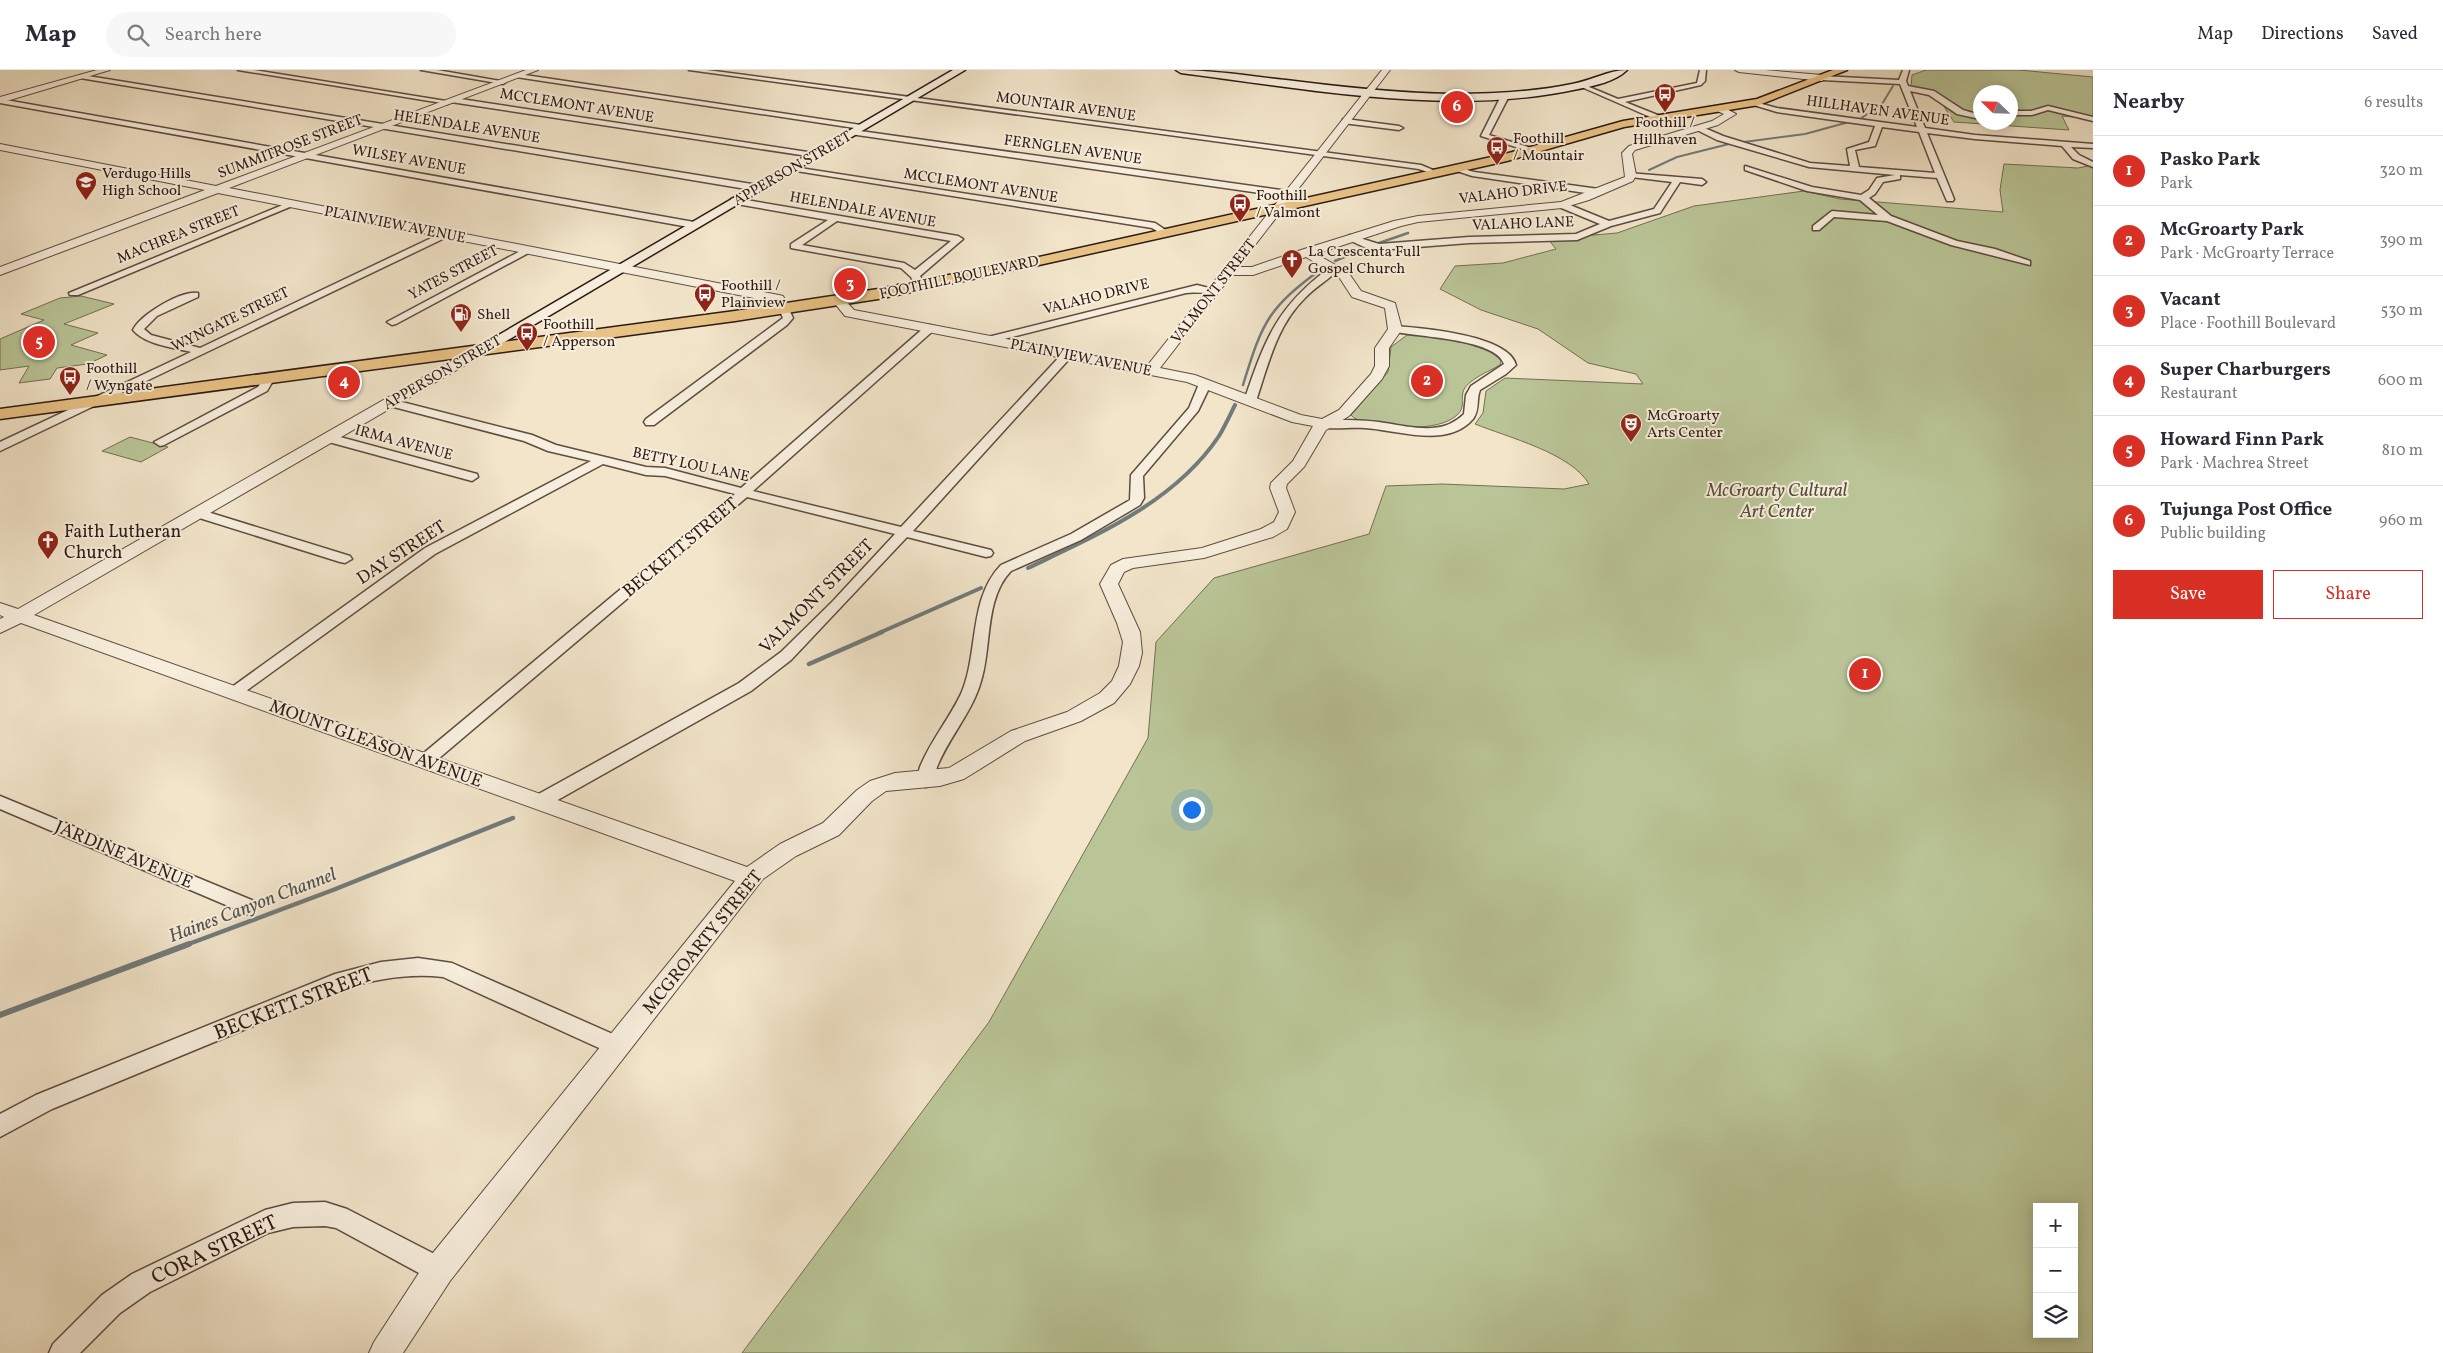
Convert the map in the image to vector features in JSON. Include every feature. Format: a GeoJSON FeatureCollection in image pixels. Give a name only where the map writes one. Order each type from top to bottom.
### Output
{"type":"FeatureCollection","features":[{"type":"Feature","properties":{"kind":"main road","name":"APPERSON STREET"},"geometry":{"type":"LineString","coordinates":[[481,350],[960,70]]}},
{"type":"Feature","properties":{"kind":"main road"},"geometry":{"type":"LineString","coordinates":[[1181,70],[1368,92],[1436,96],[1505,96],[1580,85],[1622,70]]}},
{"type":"Feature","properties":{"kind":"main road","name":"FOOTHILL BOULEVARD"},"geometry":{"type":"LineString","coordinates":[[0,414],[784,309],[838,300],[918,280],[1165,233],[1436,173],[1532,150],[1600,130],[1657,118],[1750,103],[1842,70]]}},
{"type":"Feature","properties":{"kind":"street"},"geometry":{"type":"LineString","coordinates":[[0,101],[106,70]]}},
{"type":"Feature","properties":{"kind":"street","name":"MCCLEMONT AVENUE"},"geometry":{"type":"LineString","coordinates":[[241,70],[814,155]]}},
{"type":"Feature","properties":{"kind":"street"},"geometry":{"type":"LineString","coordinates":[[424,70],[503,82]]}},
{"type":"Feature","properties":{"kind":"street","name":"SUMMITROSE STREET"},"geometry":{"type":"LineString","coordinates":[[0,271],[534,70]]}},
{"type":"Feature","properties":{"kind":"street","name":"MOUNTAIR AVENUE"},"geometry":{"type":"LineString","coordinates":[[692,70],[1421,167],[1436,173]]}},
{"type":"Feature","properties":{"kind":"street","name":"VALMONT STREET"},"geometry":{"type":"LineString","coordinates":[[1151,370],[1386,70]]}},
{"type":"Feature","properties":{"kind":"street"},"geometry":{"type":"LineString","coordinates":[[1616,100],[1664,93],[1699,84],[1702,81],[1703,70]]}},
{"type":"Feature","properties":{"kind":"street"},"geometry":{"type":"LineString","coordinates":[[1739,70],[1904,85],[1931,93],[1960,112],[1973,115]]}},
{"type":"Feature","properties":{"kind":"street"},"geometry":{"type":"LineString","coordinates":[[1906,70],[1902,76],[1904,85],[1950,199]]}},
{"type":"Feature","properties":{"kind":"street","name":"FERNGLEN AVENUE"},"geometry":{"type":"LineString","coordinates":[[518,76],[1288,194]]}},
{"type":"Feature","properties":{"kind":"street","name":"HELENDALE AVENUE"},"geometry":{"type":"LineString","coordinates":[[82,77],[758,188]]}},
{"type":"Feature","properties":{"kind":"street"},"geometry":{"type":"LineString","coordinates":[[1580,85],[1657,118]]}},
{"type":"Feature","properties":{"kind":"street"},"geometry":{"type":"LineString","coordinates":[[1505,96],[1485,136],[1532,150]]}},
{"type":"Feature","properties":{"kind":"street","name":"WILSEY AVENUE"},"geometry":{"type":"LineString","coordinates":[[0,101],[694,224]]}},
{"type":"Feature","properties":{"kind":"street","name":"HILLHAVEN AVENUE"},"geometry":{"type":"LineString","coordinates":[[1750,103],[1770,109],[1976,138],[2093,146]]}},
{"type":"Feature","properties":{"kind":"street"},"geometry":{"type":"LineString","coordinates":[[1702,182],[1631,175],[1627,156],[1628,150],[1650,141],[1697,128],[1731,114],[1720,108]]}},
{"type":"Feature","properties":{"kind":"street"},"geometry":{"type":"LineString","coordinates":[[2018,113],[2032,113],[2043,108],[2093,119]]}},
{"type":"Feature","properties":{"kind":"street"},"geometry":{"type":"LineString","coordinates":[[1346,121],[1399,128]]}},
{"type":"Feature","properties":{"kind":"street"},"geometry":{"type":"LineString","coordinates":[[1855,168],[1851,149],[1872,144],[1879,124]]}},
{"type":"Feature","properties":{"kind":"street"},"geometry":{"type":"LineString","coordinates":[[1697,128],[1720,138],[1800,163],[1940,178]]}},
{"type":"Feature","properties":{"kind":"street"},"geometry":{"type":"LineString","coordinates":[[2065,144],[2076,157],[2093,165]]}},
{"type":"Feature","properties":{"kind":"street","name":"PLAINVIEW AVENUE"},"geometry":{"type":"LineString","coordinates":[[0,147],[779,299],[784,309]]}},
{"type":"Feature","properties":{"kind":"street","name":"MCCLEMONT AVENUE"},"geometry":{"type":"LineString","coordinates":[[790,168],[1155,226],[1165,233]]}},
{"type":"Feature","properties":{"kind":"street"},"geometry":{"type":"LineString","coordinates":[[1458,168],[1472,174],[1599,192]]}},
{"type":"Feature","properties":{"kind":"street"},"geometry":{"type":"LineString","coordinates":[[1748,168],[1810,189],[1863,198],[1888,218]]}},
{"type":"Feature","properties":{"kind":"street","name":"VALAHO DRIVE"},"geometry":{"type":"LineString","coordinates":[[1228,271],[1253,271],[1305,252],[1418,219],[1562,205],[1629,179],[1631,175]]}},
{"type":"Feature","properties":{"kind":"street"},"geometry":{"type":"LineString","coordinates":[[1863,198],[1872,192],[1877,182],[1882,179],[1895,177],[1940,178]]}},
{"type":"Feature","properties":{"kind":"street","name":"VALAHO LANE"},"geometry":{"type":"LineString","coordinates":[[1350,238],[1367,245],[1384,247],[1469,240],[1574,237],[1608,224],[1657,211],[1677,180]]}},
{"type":"Feature","properties":{"kind":"street","name":"HELENDALE AVENUE"},"geometry":{"type":"LineString","coordinates":[[734,201],[958,239],[918,280]]}},
{"type":"Feature","properties":{"kind":"street","name":"MACHREA STREET"},"geometry":{"type":"LineString","coordinates":[[74,293],[293,204]]}},
{"type":"Feature","properties":{"kind":"street"},"geometry":{"type":"LineString","coordinates":[[1562,205],[1608,224]]}},
{"type":"Feature","properties":{"kind":"street"},"geometry":{"type":"LineString","coordinates":[[1816,228],[1832,214],[1888,218],[1958,244],[1992,251],[2028,263]]}},
{"type":"Feature","properties":{"kind":"street"},"geometry":{"type":"LineString","coordinates":[[836,218],[794,246],[904,266],[918,280]]}},
{"type":"Feature","properties":{"kind":"street","name":"WYNGATE STREET"},"geometry":{"type":"LineString","coordinates":[[0,447],[446,234]]}},
{"type":"Feature","properties":{"kind":"street","name":"YATES STREET"},"geometry":{"type":"LineString","coordinates":[[392,322],[529,250]]}},
{"type":"Feature","properties":{"kind":"street"},"geometry":{"type":"LineString","coordinates":[[1305,252],[1335,268],[1350,282],[1356,294],[1391,306],[1395,329],[1465,339],[1502,354],[1510,364],[1507,368],[1476,388],[1472,395],[1472,408],[1469,416],[1461,423],[1448,429],[1419,431],[1373,424],[1324,424]]}},
{"type":"Feature","properties":{"kind":"street","name":"VALAHO DRIVE"},"geometry":{"type":"LineString","coordinates":[[1238,258],[1261,262],[1280,261]]}},
{"type":"Feature","properties":{"kind":"street"},"geometry":{"type":"LineString","coordinates":[[1250,401],[1273,336],[1284,315],[1302,293],[1335,268]]}},
{"type":"Feature","properties":{"kind":"street","name":"VALAHO DRIVE"},"geometry":{"type":"LineString","coordinates":[[988,340],[1186,290],[1200,288],[1212,290]]}},
{"type":"Feature","properties":{"kind":"street"},"geometry":{"type":"LineString","coordinates":[[194,295],[150,315],[140,324],[138,330],[147,337],[200,351]]}},
{"type":"Feature","properties":{"kind":"street","name":"PLAINVIEW AVENUE"},"geometry":{"type":"LineString","coordinates":[[838,300],[850,313],[1151,370],[1205,384],[1297,418],[1324,424]]}},
{"type":"Feature","properties":{"kind":"street"},"geometry":{"type":"LineString","coordinates":[[650,422],[783,323],[788,318],[784,309]]}},
{"type":"Feature","properties":{"kind":"street","name":"BECKETT STREET"},"geometry":{"type":"LineString","coordinates":[[426,761],[744,492],[930,328]]}},
{"type":"Feature","properties":{"kind":"street","name":"MCGROARTY STREET"},"geometry":{"type":"LineString","coordinates":[[385,1353],[439,1270],[751,878],[783,852],[830,830],[870,791],[894,782],[926,781],[966,770],[1002,745],[1076,716],[1111,694],[1124,677],[1129,666],[1133,648],[1130,628],[1110,588],[1110,580],[1114,573],[1124,565],[1134,562],[1204,553],[1275,530],[1284,520],[1286,512],[1278,485],[1299,464],[1324,424],[1344,413],[1376,376],[1382,366],[1382,348],[1395,329]]}},
{"type":"Feature","properties":{"kind":"street","name":"APPERSON STREET"},"geometry":{"type":"LineString","coordinates":[[0,627],[481,350]]}},
{"type":"Feature","properties":{"kind":"street","name":"VALMONT STREET"},"geometry":{"type":"LineString","coordinates":[[541,801],[651,742],[738,692],[767,672],[810,634],[1067,355]]}},
{"type":"Feature","properties":{"kind":"street"},"geometry":{"type":"LineString","coordinates":[[160,442],[263,389],[268,379]]}},
{"type":"Feature","properties":{"kind":"street"},"geometry":{"type":"LineString","coordinates":[[926,781],[928,768],[974,679],[991,591],[998,575],[1006,568],[1076,537],[1135,502],[1138,498],[1136,475],[1194,409],[1205,384]]}},
{"type":"Feature","properties":{"kind":"street","name":"BETTY LOU LANE"},"geometry":{"type":"LineString","coordinates":[[390,402],[601,460],[646,471],[665,472],[986,553]]}},
{"type":"Feature","properties":{"kind":"street","name":"IRMA AVENUE"},"geometry":{"type":"LineString","coordinates":[[328,438],[472,477]]}},
{"type":"Feature","properties":{"kind":"street","name":"DAY STREET"},"geometry":{"type":"LineString","coordinates":[[233,692],[423,556],[601,460]]}},
{"type":"Feature","properties":{"kind":"street"},"geometry":{"type":"LineString","coordinates":[[198,513],[345,559]]}},
{"type":"Feature","properties":{"kind":"street","name":"MOUNT GLEASON AVENUE"},"geometry":{"type":"LineString","coordinates":[[0,609],[541,801],[751,878]]}},
{"type":"Feature","properties":{"kind":"street","name":"JARDINE AVENUE"},"geometry":{"type":"LineString","coordinates":[[0,802],[247,906]]}},
{"type":"Feature","properties":{"kind":"street","name":"BECKETT STREET"},"geometry":{"type":"LineString","coordinates":[[0,1126],[44,1102],[333,983],[392,967],[425,966],[445,970],[617,1046]]}},
{"type":"Feature","properties":{"kind":"street","name":"CORA STREET"},"geometry":{"type":"LineString","coordinates":[[62,1353],[111,1304],[141,1282],[265,1222],[293,1215],[325,1214],[339,1217],[439,1270]]}},
{"type":"Feature","properties":{"kind":"green space"},"geometry":{"type":"Polygon","coordinates":[[[1926,70],[2019,70],[2093,77],[2093,119],[2062,116],[2069,130],[2018,126],[2018,85],[1973,85],[1973,123],[1954,122],[1934,91],[1911,87],[1912,75],[1926,70]]]}},
{"type":"Feature","properties":{"kind":"green space","name":"McGroarty Cultural Art Center"},"geometry":{"type":"Polygon","coordinates":[[[2004,164],[2078,168],[2093,165],[2093,1353],[742,1353],[989,1022],[1148,738],[1156,642],[1214,578],[1369,534],[1386,486],[1442,484],[1564,489],[1589,484],[1568,463],[1553,455],[1537,447],[1475,424],[1483,413],[1486,391],[1505,378],[1643,384],[1636,374],[1588,363],[1538,329],[1481,310],[1440,289],[1455,266],[1503,263],[1556,249],[1548,239],[1617,233],[1694,206],[1804,191],[1840,199],[2003,212],[2000,190],[2004,164]]]}},
{"type":"Feature","properties":{"kind":"green space"},"geometry":{"type":"Polygon","coordinates":[[[81,296],[114,304],[64,324],[98,333],[71,345],[107,355],[88,364],[57,368],[50,379],[19,383],[29,366],[0,370],[0,339],[44,320],[21,314],[60,298],[81,296]]]}},
{"type":"Feature","properties":{"kind":"green space"},"geometry":{"type":"Polygon","coordinates":[[[1407,335],[1443,338],[1484,349],[1501,361],[1500,365],[1479,376],[1465,388],[1460,411],[1449,420],[1423,427],[1408,427],[1364,422],[1354,418],[1351,415],[1388,372],[1391,347],[1407,335]]]}},
{"type":"Feature","properties":{"kind":"green space"},"geometry":{"type":"Polygon","coordinates":[[[130,437],[168,447],[141,462],[102,451],[130,437]]]}},
{"type":"Feature","properties":{"kind":"waterway","name":"Haines Canyon Channel"},"geometry":{"type":"LineString","coordinates":[[1860,119],[1882,104],[1893,86]]}},
{"type":"Feature","properties":{"kind":"waterway","name":"Haines Canyon Channel"},"geometry":{"type":"LineString","coordinates":[[1744,142],[1805,134],[1849,122]]}},
{"type":"Feature","properties":{"kind":"waterway","name":"Haines Canyon Channel"},"geometry":{"type":"LineString","coordinates":[[1649,170],[1677,157],[1733,143]]}},
{"type":"Feature","properties":{"kind":"waterway","name":"Haines Canyon Channel"},"geometry":{"type":"LineString","coordinates":[[1376,244],[1408,233]]}},
{"type":"Feature","properties":{"kind":"waterway","name":"Haines Canyon Channel"},"geometry":{"type":"LineString","coordinates":[[1335,261],[1368,247]]}},
{"type":"Feature","properties":{"kind":"waterway","name":"Haines Canyon Channel"},"geometry":{"type":"LineString","coordinates":[[1243,385],[1256,345],[1270,317],[1279,305],[1305,281],[1324,267]]}},
{"type":"Feature","properties":{"kind":"waterway","name":"Haines Canyon Channel"},"geometry":{"type":"LineString","coordinates":[[1028,568],[1081,543],[1133,514],[1180,480],[1201,459],[1219,436],[1235,405]]}},
{"type":"Feature","properties":{"kind":"waterway","name":"Haines Canyon Channel"},"geometry":{"type":"LineString","coordinates":[[879,633],[981,588]]}},
{"type":"Feature","properties":{"kind":"waterway","name":"Haines Canyon Channel"},"geometry":{"type":"LineString","coordinates":[[809,664],[882,632]]}},
{"type":"Feature","properties":{"kind":"waterway","name":"Haines Canyon Channel"},"geometry":{"type":"LineString","coordinates":[[186,945],[333,890],[513,818]]}},
{"type":"Feature","properties":{"kind":"waterway","name":"Haines Canyon Channel"},"geometry":{"type":"LineString","coordinates":[[0,1015],[189,944]]}},
{"type":"Feature","properties":{"kind":"place","name":"Tujunga Post Office"},"geometry":{"type":"Point","coordinates":[1457,107]}},
{"type":"Feature","properties":{"kind":"place","name":"Foothill / Hillhaven"},"geometry":{"type":"Point","coordinates":[1665,113]}},
{"type":"Feature","properties":{"kind":"place","name":"Foothill / Mountair"},"geometry":{"type":"Point","coordinates":[1497,166]}},
{"type":"Feature","properties":{"kind":"place","name":"Verdugo Hills High School"},"geometry":{"type":"Point","coordinates":[86,201]}},
{"type":"Feature","properties":{"kind":"place","name":"Foothill / Valmont"},"geometry":{"type":"Point","coordinates":[1240,223]}},
{"type":"Feature","properties":{"kind":"place","name":"La Crescenta Full Gospel Church"},"geometry":{"type":"Point","coordinates":[1292,279]}},
{"type":"Feature","properties":{"kind":"place","name":"Vacant"},"geometry":{"type":"Point","coordinates":[850,284]}},
{"type":"Feature","properties":{"kind":"place","name":"Foothill / Plainview"},"geometry":{"type":"Point","coordinates":[705,313]}},
{"type":"Feature","properties":{"kind":"place","name":"Shell"},"geometry":{"type":"Point","coordinates":[461,333]}},
{"type":"Feature","properties":{"kind":"place","name":"Howard Finn Park"},"geometry":{"type":"Point","coordinates":[39,342]}},
{"type":"Feature","properties":{"kind":"place","name":"Foothill / Apperson"},"geometry":{"type":"Point","coordinates":[527,352]}},
{"type":"Feature","properties":{"kind":"place","name":"McGroarty Park"},"geometry":{"type":"Point","coordinates":[1427,381]}},
{"type":"Feature","properties":{"kind":"place","name":"Super Charburgers"},"geometry":{"type":"Point","coordinates":[344,382]}},
{"type":"Feature","properties":{"kind":"place","name":"Foothill / Wyngate"},"geometry":{"type":"Point","coordinates":[70,396]}},
{"type":"Feature","properties":{"kind":"place","name":"McGroarty Arts Center"},"geometry":{"type":"Point","coordinates":[1631,443]}},
{"type":"Feature","properties":{"kind":"place","name":"Faith Lutheran Church"},"geometry":{"type":"Point","coordinates":[48,560]}},
{"type":"Feature","properties":{"kind":"place","name":"Pasko Park"},"geometry":{"type":"Point","coordinates":[1865,674]}}]}
